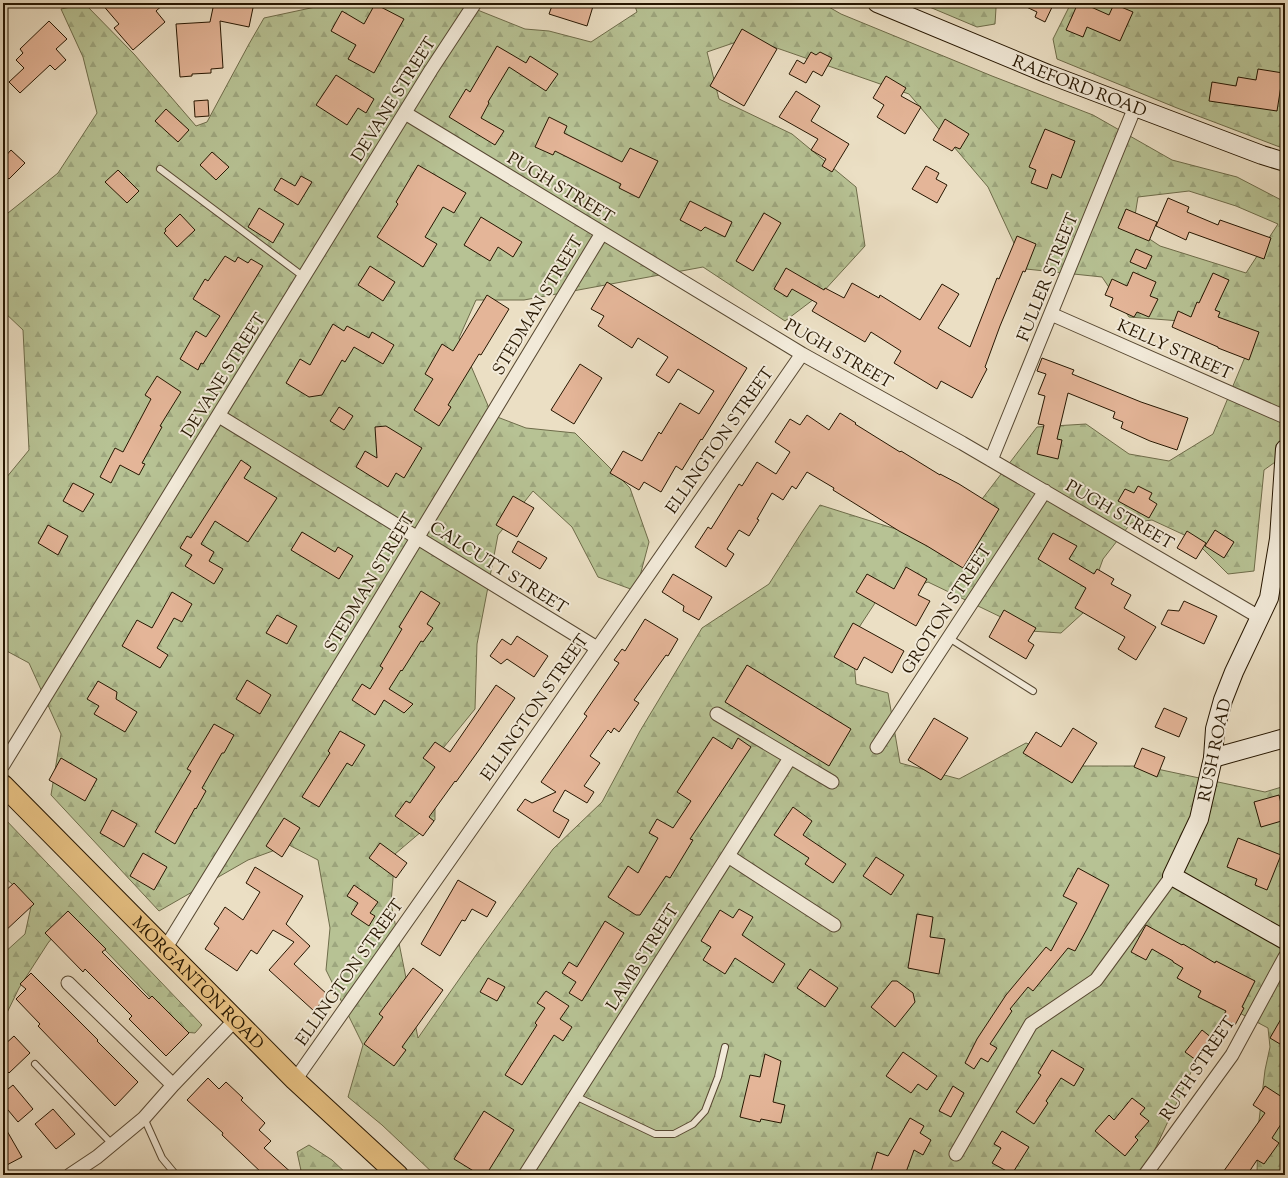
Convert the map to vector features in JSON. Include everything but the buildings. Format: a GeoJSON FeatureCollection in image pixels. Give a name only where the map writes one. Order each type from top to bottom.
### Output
{"type":"FeatureCollection","features":[{"type":"Feature","properties":{"kind":"main road","name":"MORGANTON ROAD"},"geometry":{"type":"LineString","coordinates":[[3,785],[295,1080],[398,1175]]}},
{"type":"Feature","properties":{"kind":"street","name":"DEVANE STREET"},"geometry":{"type":"LineString","coordinates":[[3,765],[405,113],[475,3]]}},
{"type":"Feature","properties":{"kind":"street","name":"RAEFORD ROAD"},"geometry":{"type":"LineString","coordinates":[[877,3],[1048,74],[1262,155],[1285,162]]}},
{"type":"Feature","properties":{"kind":"street","name":"FULLER STREET"},"geometry":{"type":"LineString","coordinates":[[991,460],[1135,107]]}},
{"type":"Feature","properties":{"kind":"street","name":"PUGH STREET"},"geometry":{"type":"LineString","coordinates":[[405,113],[802,354],[991,460],[1259,616]]}},
{"type":"Feature","properties":{"kind":"street","name":"STEDMAN STREET"},"geometry":{"type":"LineString","coordinates":[[164,948],[418,538],[602,233]]}},
{"type":"Feature","properties":{"kind":"street","name":"KELLY STREET"},"geometry":{"type":"LineString","coordinates":[[1051,314],[1285,417]]}},
{"type":"Feature","properties":{"kind":"street","name":"ELLINGTON STREET"},"geometry":{"type":"LineString","coordinates":[[295,1080],[802,354]]}},
{"type":"Feature","properties":{"kind":"street","name":"CALCUTT STREET"},"geometry":{"type":"LineString","coordinates":[[219,416],[597,648]]}},
{"type":"Feature","properties":{"kind":"street","name":"RUSH ROAD"},"geometry":{"type":"LineString","coordinates":[[1172,876],[1199,819],[1213,758],[1215,729],[1223,700],[1259,616],[1269,598],[1277,552],[1285,449]]}},
{"type":"Feature","properties":{"kind":"street","name":"GROTON STREET"},"geometry":{"type":"LineString","coordinates":[[877,747],[1045,491]]}},
{"type":"Feature","properties":{"kind":"street"},"geometry":{"type":"LineString","coordinates":[[717,714],[832,782]]}},
{"type":"Feature","properties":{"kind":"street"},"geometry":{"type":"LineString","coordinates":[[1213,758],[1285,738]]}},
{"type":"Feature","properties":{"kind":"street","name":"LAMB STREET"},"geometry":{"type":"LineString","coordinates":[[525,1175],[790,758]]}},
{"type":"Feature","properties":{"kind":"street"},"geometry":{"type":"LineString","coordinates":[[728,856],[834,924]]}},
{"type":"Feature","properties":{"kind":"street"},"geometry":{"type":"LineString","coordinates":[[956,1154],[1031,1024],[1096,980],[1172,876],[1285,940]]}},
{"type":"Feature","properties":{"kind":"street","name":"RUTH STREET"},"geometry":{"type":"LineString","coordinates":[[1145,1175],[1232,1055],[1285,957]]}},
{"type":"Feature","properties":{"kind":"street"},"geometry":{"type":"LineString","coordinates":[[68,983],[172,1084]]}},
{"type":"Feature","properties":{"kind":"street"},"geometry":{"type":"LineString","coordinates":[[70,1175],[98,1157],[144,1118],[172,1084],[235,1020]]}},
{"type":"Feature","properties":{"kind":"lane"},"geometry":{"type":"LineString","coordinates":[[160,169],[304,277]]}},
{"type":"Feature","properties":{"kind":"lane"},"geometry":{"type":"LineString","coordinates":[[949,638],[1033,691]]}},
{"type":"Feature","properties":{"kind":"lane"},"geometry":{"type":"LineString","coordinates":[[575,1096],[655,1134],[674,1134],[693,1124],[705,1111],[718,1077],[725,1047]]}},
{"type":"Feature","properties":{"kind":"lane"},"geometry":{"type":"LineString","coordinates":[[35,1064],[113,1145]]}},
{"type":"Feature","properties":{"kind":"lane"},"geometry":{"type":"LineString","coordinates":[[144,1118],[162,1158],[176,1175]]}},
{"type":"Feature","properties":{"kind":"green space"},"geometry":{"type":"Polygon","coordinates":[[[334,3],[460,3],[525,29],[549,31],[591,42],[637,12],[634,3],[822,3],[841,14],[992,76],[1093,115],[1172,160],[1237,177],[1285,202],[1285,455],[1264,470],[1254,571],[1228,574],[1193,539],[1152,520],[1131,523],[1103,559],[1084,612],[1061,633],[1030,631],[928,582],[877,600],[852,638],[856,684],[888,693],[900,763],[959,779],[1026,743],[1084,766],[1143,766],[1265,792],[1285,786],[1285,1175],[1257,1175],[1258,1129],[1265,1070],[1270,1047],[1268,1028],[1232,1009],[1192,1070],[1143,1175],[435,1175],[382,1125],[348,1097],[363,1045],[326,970],[330,928],[318,860],[289,845],[248,860],[159,911],[51,795],[61,734],[29,663],[3,649],[3,477],[6,478],[29,450],[23,330],[3,311],[3,217],[58,173],[97,113],[83,57],[61,9],[85,4],[134,54],[196,126],[207,122],[264,18],[334,3]],[[748,38],[707,52],[719,99],[792,134],[856,187],[865,246],[822,293],[785,321],[703,267],[524,300],[476,300],[459,338],[492,415],[526,428],[575,433],[630,488],[649,542],[636,591],[598,577],[572,527],[533,491],[498,535],[477,644],[475,709],[435,758],[435,820],[395,854],[391,903],[418,1038],[553,849],[602,802],[640,731],[702,628],[769,584],[820,505],[918,536],[979,503],[1037,427],[1086,424],[1129,454],[1169,461],[1213,434],[1250,345],[1193,322],[1129,317],[1102,277],[1026,269],[988,187],[909,94],[748,38]],[[1189,191],[1138,197],[1133,228],[1160,246],[1246,273],[1278,224],[1236,206],[1189,191]]]}},
{"type":"Feature","properties":{"kind":"green space"},"geometry":{"type":"Polygon","coordinates":[[[920,3],[997,3],[995,24],[977,27],[920,3]]]}},
{"type":"Feature","properties":{"kind":"green space"},"geometry":{"type":"Polygon","coordinates":[[[1071,3],[1285,3],[1285,149],[1177,108],[1057,59],[1053,39],[1071,3]]]}},
{"type":"Feature","properties":{"kind":"green space"},"geometry":{"type":"Polygon","coordinates":[[[3,817],[202,1025],[195,1033],[183,1032],[87,931],[68,919],[48,943],[19,988],[3,1021],[3,954],[25,934],[32,902],[3,876],[3,817]]]}},
{"type":"Feature","properties":{"kind":"green space"},"geometry":{"type":"Polygon","coordinates":[[[309,1145],[332,1160],[348,1175],[302,1175],[297,1152],[309,1145]]]}}]}
